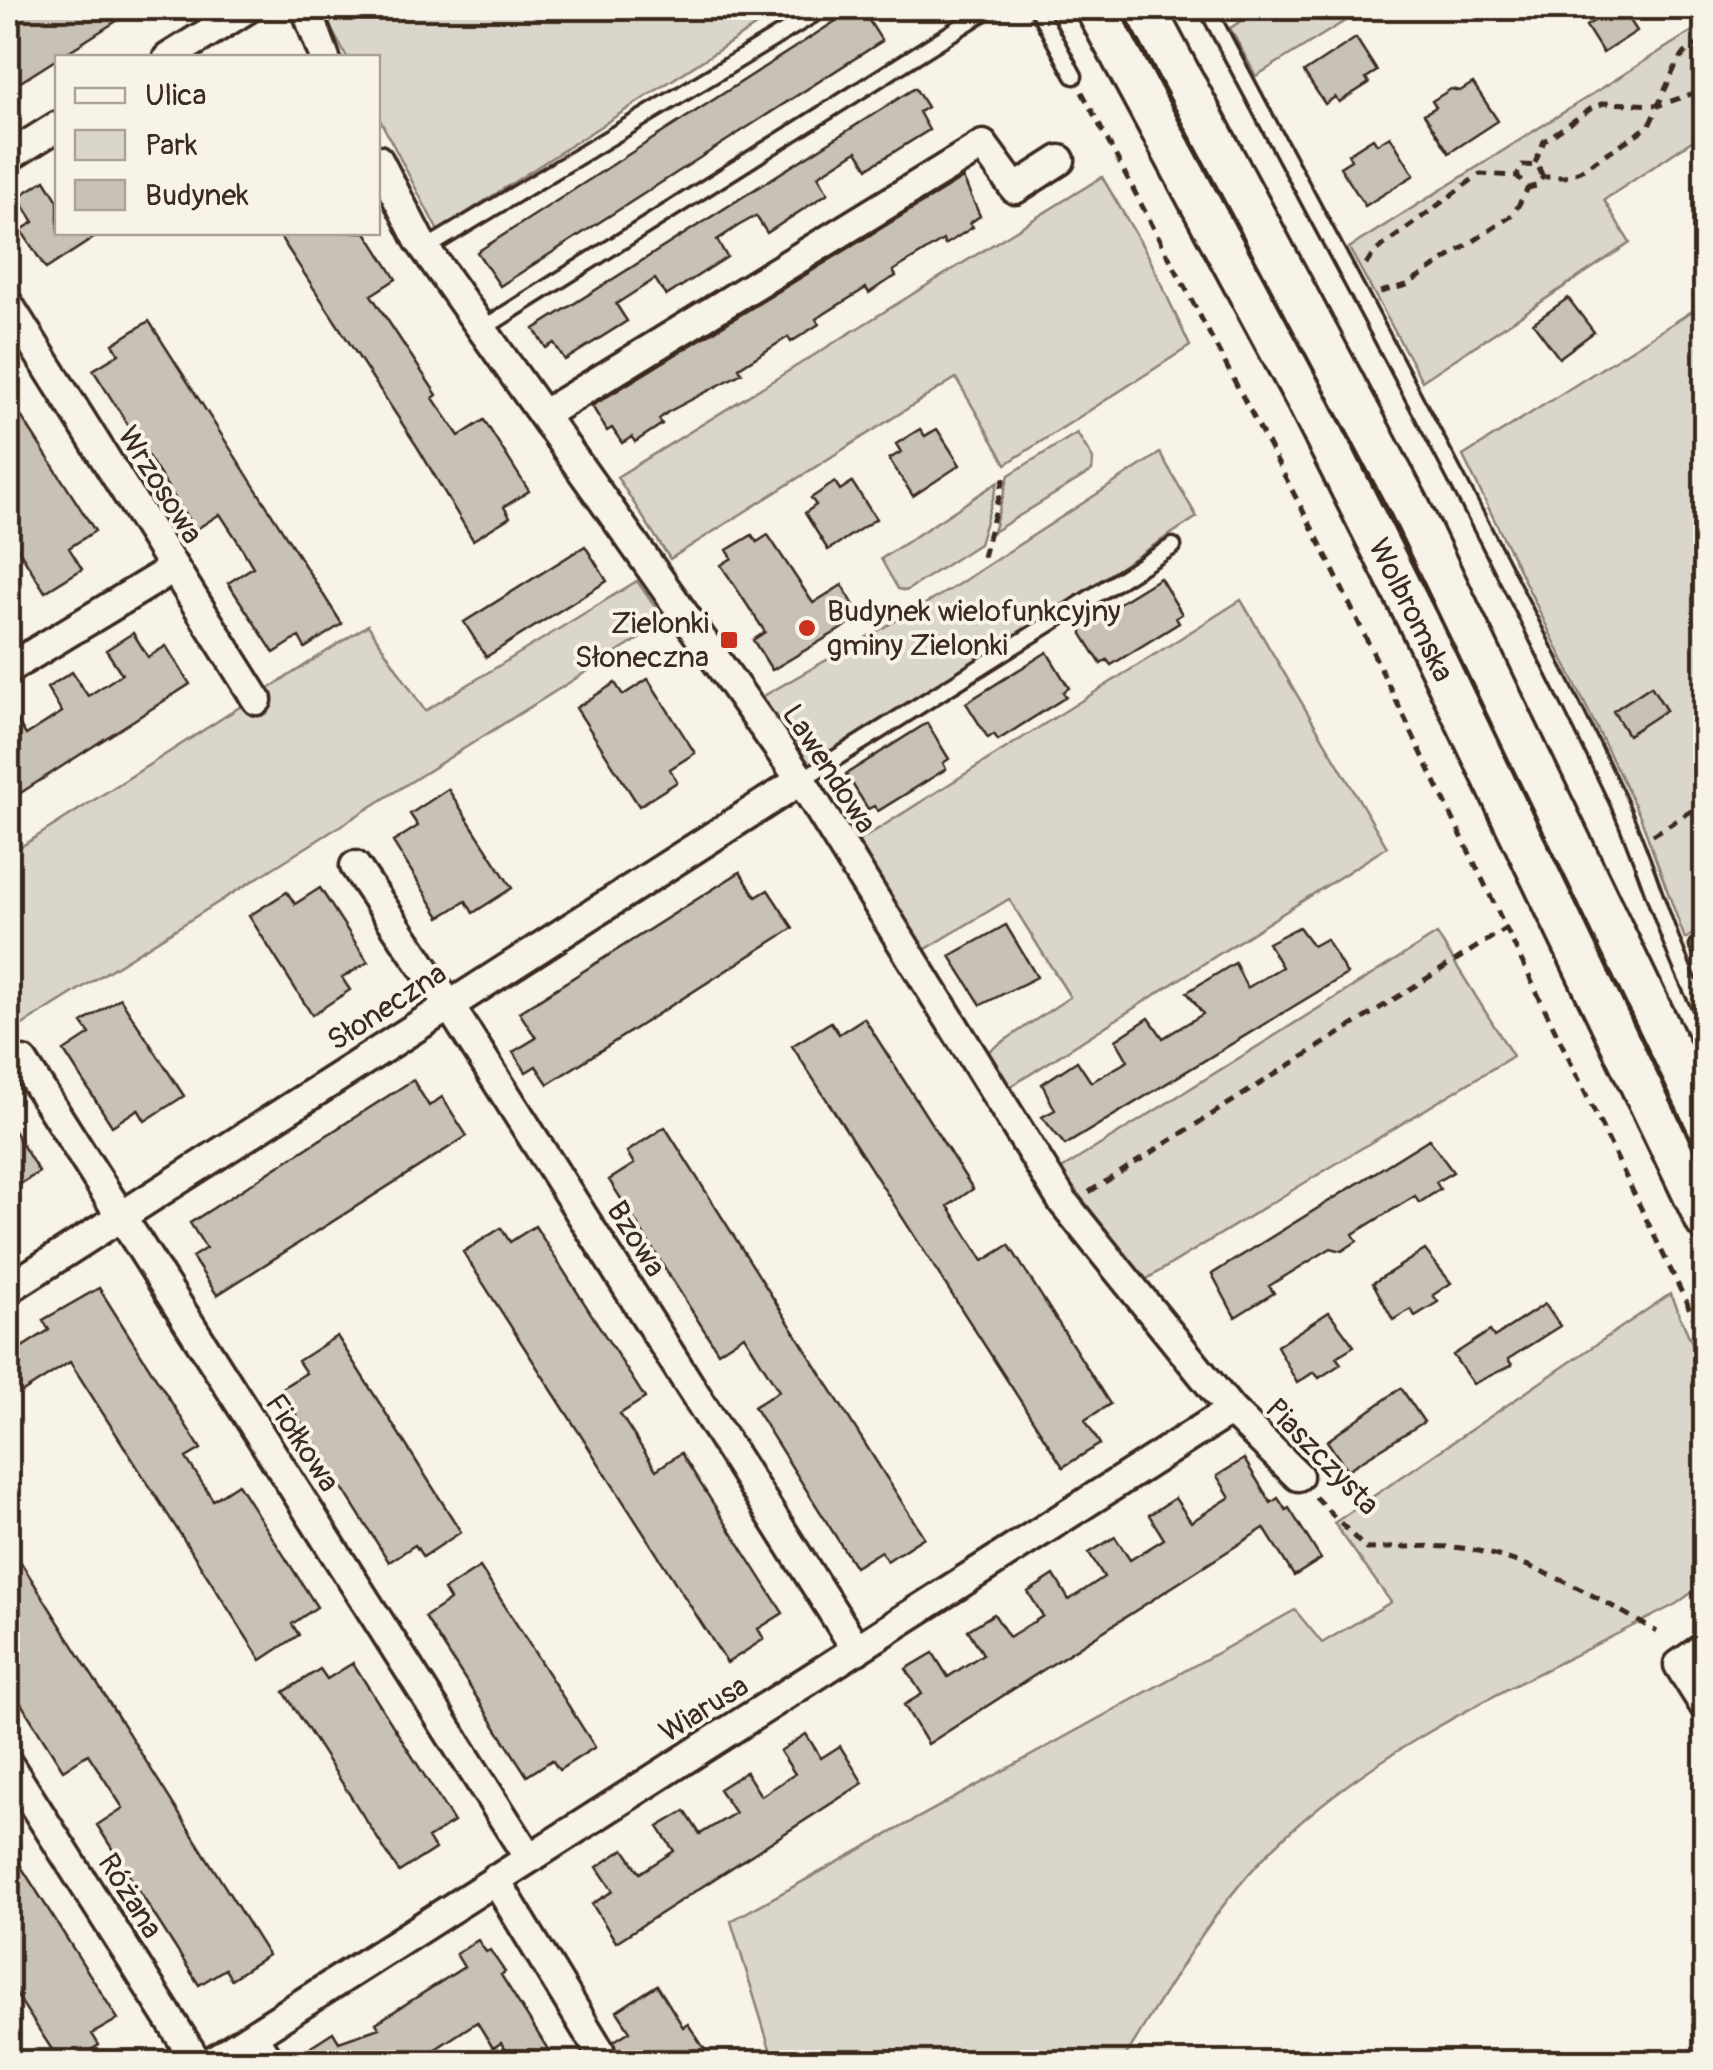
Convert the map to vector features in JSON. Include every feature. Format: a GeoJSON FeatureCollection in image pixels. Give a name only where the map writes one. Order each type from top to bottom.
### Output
{"type":"FeatureCollection","features":[{"type":"Feature","properties":{"kind":"main road","name":"Wolbromska"},"geometry":{"type":"LineString","coordinates":[[1095,8],[1306,400],[1418,622],[1706,1222]]}},
{"type":"Feature","properties":{"kind":"main road","name":"Wolbromska"},"geometry":{"type":"LineString","coordinates":[[1145,8],[1408,503],[1706,1123]]}},
{"type":"Feature","properties":{"kind":"street"},"geometry":{"type":"LineString","coordinates":[[173,55],[248,8]]}},
{"type":"Feature","properties":{"kind":"street"},"geometry":{"type":"LineString","coordinates":[[306,8],[325,55]]}},
{"type":"Feature","properties":{"kind":"street"},"geometry":{"type":"LineString","coordinates":[[8,157],[55,128]]}},
{"type":"Feature","properties":{"kind":"street"},"geometry":{"type":"LineString","coordinates":[[543,414],[983,145],[1015,189],[1060,160]]}},
{"type":"Feature","properties":{"kind":"street","name":"Lawendowa"},"geometry":{"type":"LineString","coordinates":[[380,164],[425,249],[801,780],[1066,1206],[1232,1410]]}},
{"type":"Feature","properties":{"kind":"street","name":"Wrzosowa"},"geometry":{"type":"LineString","coordinates":[[8,304],[257,700]]}},
{"type":"Feature","properties":{"kind":"street"},"geometry":{"type":"LineString","coordinates":[[8,669],[174,568]]}},
{"type":"Feature","properties":{"kind":"street","name":"Słoneczna"},"geometry":{"type":"LineString","coordinates":[[8,1289],[801,780]]}},
{"type":"Feature","properties":{"kind":"street","name":"Bzowa"},"geometry":{"type":"LineString","coordinates":[[355,866],[449,1006],[858,1650]]}},
{"type":"Feature","properties":{"kind":"street","name":"Fiołkowa"},"geometry":{"type":"LineString","coordinates":[[23,1062],[529,1858]]}},
{"type":"Feature","properties":{"kind":"street","name":"Wiarusa"},"geometry":{"type":"LineString","coordinates":[[211,2062],[1232,1410]]}},
{"type":"Feature","properties":{"kind":"street","name":"Piaszczysta"},"geometry":{"type":"LineString","coordinates":[[1232,1410],[1298,1476]]}},
{"type":"Feature","properties":{"kind":"street"},"geometry":{"type":"LineString","coordinates":[[1706,1646],[1679,1665],[1706,1708]]}},
{"type":"Feature","properties":{"kind":"street","name":"Różana"},"geometry":{"type":"LineString","coordinates":[[8,1764],[197,2062]]}},
{"type":"Feature","properties":{"kind":"street"},"geometry":{"type":"LineString","coordinates":[[495,1880],[600,2050]]}},
{"type":"Feature","properties":{"kind":"street"},"geometry":{"type":"LineString","coordinates":[[252,2036],[269,2062]]}},
{"type":"Feature","properties":{"kind":"lane"},"geometry":{"type":"LineString","coordinates":[[425,249],[824,8]]}},
{"type":"Feature","properties":{"kind":"lane"},"geometry":{"type":"LineString","coordinates":[[1037,8],[1074,76]]}},
{"type":"Feature","properties":{"kind":"lane"},"geometry":{"type":"LineString","coordinates":[[1207,8],[1449,466],[1614,793],[1671,946],[1706,1016]]}},
{"type":"Feature","properties":{"kind":"lane"},"geometry":{"type":"LineString","coordinates":[[482,330],[982,14]]}},
{"type":"Feature","properties":{"kind":"lane"},"geometry":{"type":"LineString","coordinates":[[801,780],[1173,546]]}},
{"type":"Feature","properties":{"kind":"path"},"geometry":{"type":"LineString","coordinates":[[1542,177],[1565,177],[1580,171],[1649,126],[1685,53],[1706,40]]}},
{"type":"Feature","properties":{"kind":"path"},"geometry":{"type":"LineString","coordinates":[[1074,76],[1322,547],[1706,1343]]}},
{"type":"Feature","properties":{"kind":"path"},"geometry":{"type":"LineString","coordinates":[[1534,164],[1544,142],[1604,102],[1660,105],[1706,89]]}},
{"type":"Feature","properties":{"kind":"path"},"geometry":{"type":"LineString","coordinates":[[1517,176],[1523,165],[1534,164]]}},
{"type":"Feature","properties":{"kind":"path"},"geometry":{"type":"LineString","coordinates":[[1534,164],[1542,177]]}},
{"type":"Feature","properties":{"kind":"path"},"geometry":{"type":"LineString","coordinates":[[1364,272],[1376,251],[1480,174],[1517,176],[1528,188]]}},
{"type":"Feature","properties":{"kind":"path"},"geometry":{"type":"LineString","coordinates":[[1373,289],[1390,292],[1408,285],[1513,215],[1528,188],[1536,186],[1542,177]]}},
{"type":"Feature","properties":{"kind":"path"},"geometry":{"type":"LineString","coordinates":[[983,557],[1006,470]]}},
{"type":"Feature","properties":{"kind":"path"},"geometry":{"type":"LineString","coordinates":[[1636,846],[1706,802]]}},
{"type":"Feature","properties":{"kind":"path"},"geometry":{"type":"LineString","coordinates":[[1066,1206],[1505,929]]}},
{"type":"Feature","properties":{"kind":"path","name":"Piaszczysta"},"geometry":{"type":"LineString","coordinates":[[1298,1476],[1366,1548],[1471,1550],[1486,1554],[1586,1591],[1656,1632]]}},
{"type":"Feature","properties":{"kind":"green space"},"geometry":{"type":"Polygon","coordinates":[[[784,8],[438,231],[380,120],[380,55],[346,55],[320,9],[784,8]]]}},
{"type":"Feature","properties":{"kind":"green space"},"geometry":{"type":"Polygon","coordinates":[[[1117,8],[1127,8],[1444,612],[1705,1158],[1705,1179],[1435,613],[1117,8]]]}},
{"type":"Feature","properties":{"kind":"green space"},"geometry":{"type":"Polygon","coordinates":[[[1263,8],[1366,8],[1256,76],[1230,28],[1263,8]]]}},
{"type":"Feature","properties":{"kind":"green space"},"geometry":{"type":"Polygon","coordinates":[[[1705,23],[1705,132],[1604,200],[1630,243],[1422,381],[1349,248],[1705,23]]]}},
{"type":"Feature","properties":{"kind":"green space"},"geometry":{"type":"Polygon","coordinates":[[[1102,177],[1148,255],[1190,346],[1006,464],[956,378],[670,559],[617,477],[1102,177]]]}},
{"type":"Feature","properties":{"kind":"green space"},"geometry":{"type":"Polygon","coordinates":[[[1705,303],[1706,926],[1685,939],[1640,816],[1463,456],[1705,303]]]}},
{"type":"Feature","properties":{"kind":"green space"},"geometry":{"type":"Polygon","coordinates":[[[1077,433],[1093,459],[1092,471],[993,532],[1009,475],[1077,433]]]}},
{"type":"Feature","properties":{"kind":"green space"},"geometry":{"type":"Polygon","coordinates":[[[1160,453],[1197,517],[811,770],[762,697],[951,589],[1160,453]]]}},
{"type":"Feature","properties":{"kind":"green space"},"geometry":{"type":"Polygon","coordinates":[[[998,482],[979,544],[906,591],[898,589],[881,559],[998,482]]]}},
{"type":"Feature","properties":{"kind":"green space"},"geometry":{"type":"Polygon","coordinates":[[[637,581],[666,622],[8,1034],[8,855],[368,625],[425,711],[637,581]]]}},
{"type":"Feature","properties":{"kind":"green space"},"geometry":{"type":"Polygon","coordinates":[[[1241,600],[1387,847],[1010,1087],[983,1055],[1070,997],[1009,899],[921,952],[859,841],[1241,600]]]}},
{"type":"Feature","properties":{"kind":"green space"},"geometry":{"type":"Polygon","coordinates":[[[1437,934],[1513,1056],[1145,1280],[1060,1170],[1437,934]]]}},
{"type":"Feature","properties":{"kind":"green space"},"geometry":{"type":"Polygon","coordinates":[[[1670,1294],[1705,1372],[1705,1583],[1676,1604],[1414,1741],[1318,1808],[1275,1846],[1231,1896],[1122,2062],[774,2062],[731,1921],[1295,1610],[1322,1643],[1391,1602],[1334,1523],[1670,1294]]]}},
{"type":"Feature","properties":{"kind":"building"},"geometry":{"type":"Polygon","coordinates":[[[8,8],[137,8],[63,55],[55,55],[55,60],[8,90],[8,8]]]}},
{"type":"Feature","properties":{"kind":"building"},"geometry":{"type":"Polygon","coordinates":[[[861,8],[882,41],[500,286],[477,252],[861,8]]]}},
{"type":"Feature","properties":{"kind":"building"},"geometry":{"type":"Polygon","coordinates":[[[1615,8],[1622,8],[1637,31],[1603,53],[1586,26],[1615,8]]]}},
{"type":"Feature","properties":{"kind":"building"},"geometry":{"type":"Polygon","coordinates":[[[1356,38],[1377,71],[1366,78],[1369,83],[1339,102],[1335,97],[1325,104],[1304,72],[1356,38]]]}},
{"type":"Feature","properties":{"kind":"building"},"geometry":{"type":"Polygon","coordinates":[[[1473,83],[1498,121],[1449,153],[1424,114],[1436,107],[1432,101],[1451,89],[1460,91],[1473,83]]]}},
{"type":"Feature","properties":{"kind":"building"},"geometry":{"type":"Polygon","coordinates":[[[915,88],[927,107],[919,112],[929,130],[868,168],[857,151],[818,176],[828,193],[767,233],[756,216],[738,226],[717,240],[727,257],[666,296],[655,279],[616,304],[627,321],[565,360],[554,343],[546,348],[534,329],[915,88]]]}},
{"type":"Feature","properties":{"kind":"building"},"geometry":{"type":"Polygon","coordinates":[[[1390,136],[1414,175],[1365,206],[1340,167],[1351,160],[1348,154],[1373,138],[1377,144],[1390,136]]]}},
{"type":"Feature","properties":{"kind":"building"},"geometry":{"type":"Polygon","coordinates":[[[963,178],[980,216],[970,223],[973,227],[945,245],[943,240],[893,271],[896,276],[869,293],[866,288],[816,319],[819,324],[791,342],[788,337],[739,368],[742,373],[668,412],[659,419],[662,424],[635,442],[632,437],[622,443],[612,428],[607,431],[592,406],[963,178]]]}},
{"type":"Feature","properties":{"kind":"building"},"geometry":{"type":"Polygon","coordinates":[[[45,180],[55,196],[55,235],[98,235],[46,269],[21,230],[34,222],[18,197],[45,180]]]}},
{"type":"Feature","properties":{"kind":"building"},"geometry":{"type":"Polygon","coordinates":[[[279,235],[368,235],[396,279],[371,295],[437,395],[433,398],[459,436],[484,420],[529,491],[504,507],[510,517],[473,540],[279,235]]]}},
{"type":"Feature","properties":{"kind":"building"},"geometry":{"type":"Polygon","coordinates":[[[1568,298],[1594,332],[1559,358],[1533,323],[1568,298]]]}},
{"type":"Feature","properties":{"kind":"building"},"geometry":{"type":"Polygon","coordinates":[[[149,321],[342,624],[305,648],[299,637],[274,653],[228,583],[253,567],[237,540],[220,514],[195,530],[93,370],[119,354],[113,344],[149,321]]]}},
{"type":"Feature","properties":{"kind":"building"},"geometry":{"type":"Polygon","coordinates":[[[21,416],[95,531],[69,548],[82,569],[45,592],[8,533],[8,425],[21,416]]]}},
{"type":"Feature","properties":{"kind":"building"},"geometry":{"type":"Polygon","coordinates":[[[920,429],[925,436],[937,429],[960,465],[913,496],[889,459],[901,452],[896,444],[920,429]]]}},
{"type":"Feature","properties":{"kind":"building"},"geometry":{"type":"Polygon","coordinates":[[[835,482],[840,490],[852,482],[876,519],[828,550],[805,513],[816,505],[811,498],[835,482]]]}},
{"type":"Feature","properties":{"kind":"building"},"geometry":{"type":"Polygon","coordinates":[[[752,535],[757,542],[768,535],[813,603],[842,585],[861,617],[772,670],[753,640],[765,632],[721,565],[732,558],[727,550],[752,535]]]}},
{"type":"Feature","properties":{"kind":"building"},"geometry":{"type":"Polygon","coordinates":[[[585,546],[607,581],[486,657],[464,622],[585,546]]]}},
{"type":"Feature","properties":{"kind":"building"},"geometry":{"type":"Polygon","coordinates":[[[1160,578],[1182,614],[1176,618],[1179,623],[1111,665],[1107,660],[1101,664],[1082,634],[1082,626],[1160,578]]]}},
{"type":"Feature","properties":{"kind":"building"},"geometry":{"type":"Polygon","coordinates":[[[133,633],[148,657],[166,646],[190,684],[8,801],[8,706],[26,735],[62,712],[47,688],[72,672],[88,696],[122,674],[106,650],[133,633]]]}},
{"type":"Feature","properties":{"kind":"building"},"geometry":{"type":"Polygon","coordinates":[[[1047,652],[1069,688],[1063,692],[1066,697],[998,740],[994,734],[988,738],[966,703],[1047,652]]]}},
{"type":"Feature","properties":{"kind":"building"},"geometry":{"type":"Polygon","coordinates":[[[648,679],[695,753],[670,769],[677,782],[639,806],[576,708],[615,683],[623,695],[648,679]]]}},
{"type":"Feature","properties":{"kind":"building"},"geometry":{"type":"Polygon","coordinates":[[[1651,686],[1666,710],[1628,735],[1613,711],[1651,686]]]}},
{"type":"Feature","properties":{"kind":"building"},"geometry":{"type":"Polygon","coordinates":[[[927,723],[949,759],[943,763],[946,769],[878,811],[874,806],[868,809],[846,774],[927,723]]]}},
{"type":"Feature","properties":{"kind":"building"},"geometry":{"type":"Polygon","coordinates":[[[448,789],[512,888],[473,913],[466,901],[440,917],[393,842],[418,826],[410,814],[448,789]]]}},
{"type":"Feature","properties":{"kind":"building"},"geometry":{"type":"Polygon","coordinates":[[[740,872],[756,897],[768,890],[793,928],[548,1084],[536,1066],[526,1072],[513,1052],[536,1038],[519,1012],[740,872]]]}},
{"type":"Feature","properties":{"kind":"building"},"geometry":{"type":"Polygon","coordinates":[[[320,888],[368,962],[342,978],[350,990],[312,1015],[249,916],[287,892],[295,904],[320,888]]]}},
{"type":"Feature","properties":{"kind":"building"},"geometry":{"type":"Polygon","coordinates":[[[1006,925],[1037,977],[981,1005],[950,956],[1006,925]]]}},
{"type":"Feature","properties":{"kind":"building"},"geometry":{"type":"Polygon","coordinates":[[[1299,927],[1313,946],[1326,939],[1347,974],[1065,1145],[1042,1117],[1055,1110],[1042,1084],[1077,1061],[1091,1082],[1128,1061],[1116,1040],[1149,1018],[1163,1038],[1203,1014],[1187,992],[1235,963],[1247,988],[1282,967],[1268,943],[1299,927]]]}},
{"type":"Feature","properties":{"kind":"building"},"geometry":{"type":"Polygon","coordinates":[[[120,998],[184,1096],[145,1121],[138,1109],[112,1126],[64,1051],[90,1034],[82,1023],[120,998]]]}},
{"type":"Feature","properties":{"kind":"building"},"geometry":{"type":"Polygon","coordinates":[[[864,1018],[973,1189],[948,1206],[983,1261],[1009,1245],[1110,1404],[1085,1420],[1100,1444],[1063,1467],[792,1046],[831,1022],[839,1034],[864,1018]]]}},
{"type":"Feature","properties":{"kind":"building"},"geometry":{"type":"Polygon","coordinates":[[[413,1080],[429,1106],[442,1097],[467,1136],[217,1295],[192,1257],[206,1248],[190,1223],[413,1080]]]}},
{"type":"Feature","properties":{"kind":"building"},"geometry":{"type":"Polygon","coordinates":[[[8,1121],[39,1172],[8,1192],[8,1121]]]}},
{"type":"Feature","properties":{"kind":"building"},"geometry":{"type":"Polygon","coordinates":[[[665,1127],[924,1537],[887,1561],[881,1551],[855,1567],[754,1407],[779,1391],[744,1335],[718,1352],[609,1180],[634,1164],[627,1152],[665,1127]]]}},
{"type":"Feature","properties":{"kind":"building"},"geometry":{"type":"Polygon","coordinates":[[[1429,1139],[1453,1172],[1436,1182],[1440,1189],[1419,1203],[1415,1196],[1353,1234],[1357,1241],[1342,1251],[1331,1248],[1269,1286],[1274,1293],[1235,1317],[1212,1274],[1429,1139]]]}},
{"type":"Feature","properties":{"kind":"building"},"geometry":{"type":"Polygon","coordinates":[[[535,1226],[645,1398],[620,1414],[656,1470],[681,1453],[783,1613],[758,1629],[764,1639],[727,1663],[463,1252],[501,1228],[510,1242],[535,1226]]]}},
{"type":"Feature","properties":{"kind":"building"},"geometry":{"type":"Polygon","coordinates":[[[1425,1250],[1451,1283],[1433,1295],[1438,1302],[1415,1316],[1411,1309],[1393,1320],[1373,1283],[1425,1250]]]}},
{"type":"Feature","properties":{"kind":"building"},"geometry":{"type":"Polygon","coordinates":[[[99,1288],[201,1449],[186,1458],[213,1500],[238,1484],[317,1607],[292,1624],[299,1635],[261,1660],[70,1362],[21,1393],[8,1371],[8,1356],[49,1330],[43,1320],[99,1288]]]}},
{"type":"Feature","properties":{"kind":"building"},"geometry":{"type":"Polygon","coordinates":[[[1545,1304],[1560,1326],[1508,1359],[1512,1365],[1473,1384],[1453,1355],[1490,1331],[1494,1337],[1545,1304]]]}},
{"type":"Feature","properties":{"kind":"building"},"geometry":{"type":"Polygon","coordinates":[[[1329,1312],[1354,1346],[1336,1357],[1341,1364],[1319,1378],[1314,1372],[1297,1383],[1277,1346],[1329,1312]]]}},
{"type":"Feature","properties":{"kind":"building"},"geometry":{"type":"Polygon","coordinates":[[[337,1336],[461,1532],[423,1557],[415,1545],[389,1562],[280,1389],[306,1373],[298,1361],[337,1336]]]}},
{"type":"Feature","properties":{"kind":"building"},"geometry":{"type":"Polygon","coordinates":[[[1401,1388],[1424,1422],[1347,1470],[1327,1441],[1401,1388]]]}},
{"type":"Feature","properties":{"kind":"building"},"geometry":{"type":"Polygon","coordinates":[[[1244,1459],[1271,1503],[1278,1498],[1286,1510],[1289,1508],[1321,1559],[1294,1576],[1264,1528],[928,1744],[904,1705],[922,1694],[906,1669],[933,1653],[948,1677],[983,1654],[968,1630],[994,1614],[1009,1637],[1043,1616],[1028,1592],[1054,1575],[1069,1600],[1104,1577],[1089,1553],[1115,1537],[1130,1560],[1164,1539],[1149,1515],[1175,1498],[1191,1522],[1230,1497],[1217,1476],[1244,1459]]]}},
{"type":"Feature","properties":{"kind":"building"},"geometry":{"type":"Polygon","coordinates":[[[8,1542],[268,1955],[231,1979],[225,1969],[199,1985],[97,1825],[123,1808],[88,1754],[63,1770],[8,1683],[8,1542]]]}},
{"type":"Feature","properties":{"kind":"building"},"geometry":{"type":"Polygon","coordinates":[[[480,1567],[595,1747],[559,1770],[552,1760],[527,1776],[425,1617],[450,1600],[444,1590],[480,1567]]]}},
{"type":"Feature","properties":{"kind":"building"},"geometry":{"type":"Polygon","coordinates":[[[353,1663],[454,1822],[428,1838],[435,1849],[399,1872],[284,1692],[320,1669],[327,1679],[353,1663]]]}},
{"type":"Feature","properties":{"kind":"building"},"geometry":{"type":"Polygon","coordinates":[[[806,1734],[821,1758],[840,1746],[863,1783],[616,1942],[592,1904],[613,1891],[597,1867],[624,1849],[640,1873],[674,1851],[658,1827],[685,1811],[700,1834],[735,1813],[719,1789],[746,1772],[761,1796],[795,1774],[780,1751],[806,1734]]]}},
{"type":"Feature","properties":{"kind":"building"},"geometry":{"type":"Polygon","coordinates":[[[8,1846],[118,2019],[92,2034],[99,2045],[72,2062],[60,2062],[8,1982],[8,1846]]]}},
{"type":"Feature","properties":{"kind":"building"},"geometry":{"type":"Polygon","coordinates":[[[478,1940],[505,1972],[501,1975],[556,2062],[514,2062],[501,2043],[493,2048],[477,2022],[420,2059],[415,2052],[399,2062],[289,2062],[314,2050],[311,2046],[333,2032],[339,2042],[379,2028],[376,2023],[464,1967],[456,1954],[478,1940]]]}},
{"type":"Feature","properties":{"kind":"building"},"geometry":{"type":"Polygon","coordinates":[[[657,1985],[683,2027],[688,2024],[713,2062],[611,2062],[616,2051],[614,2041],[630,2031],[617,2011],[657,1985]]]}},
{"type":"Feature","properties":{"kind":"place","name":"Budynek wielofunkcyjny gminy Zielonki"},"geometry":{"type":"Point","coordinates":[807,628]}},
{"type":"Feature","properties":{"kind":"place","name":"Zielonki Słoneczna"},"geometry":{"type":"Point","coordinates":[729,640]}}]}
